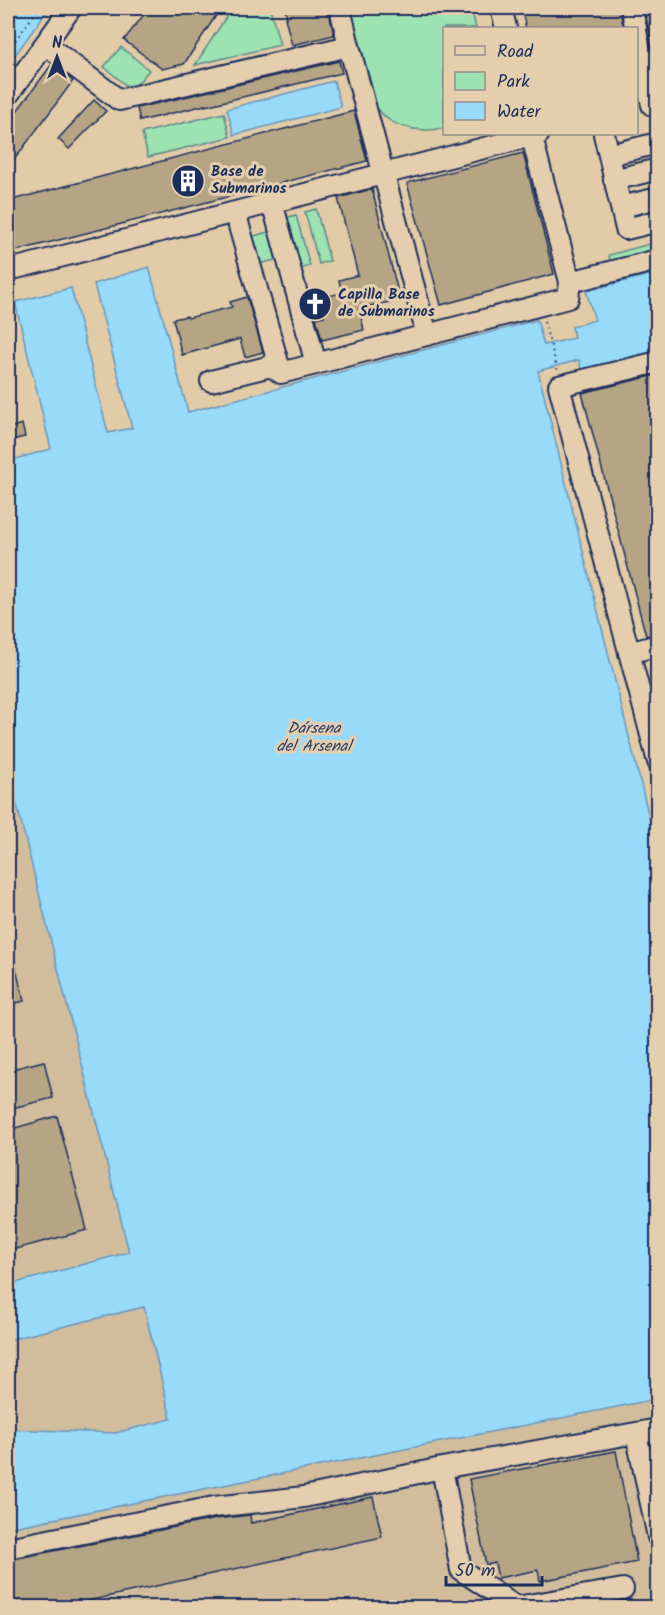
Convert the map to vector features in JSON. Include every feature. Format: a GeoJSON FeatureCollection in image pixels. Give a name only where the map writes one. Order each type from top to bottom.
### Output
{"type":"FeatureCollection","features":[{"type":"Feature","properties":{"kind":"lane"},"geometry":{"type":"LineString","coordinates":[[8,95],[71,8]]}},
{"type":"Feature","properties":{"kind":"lane"},"geometry":{"type":"LineString","coordinates":[[340,8],[427,335]]}},
{"type":"Feature","properties":{"kind":"lane"},"geometry":{"type":"LineString","coordinates":[[501,8],[506,27]]}},
{"type":"Feature","properties":{"kind":"lane"},"geometry":{"type":"LineString","coordinates":[[632,8],[635,27]]}},
{"type":"Feature","properties":{"kind":"lane"},"geometry":{"type":"LineString","coordinates":[[638,42],[649,105]]}},
{"type":"Feature","properties":{"kind":"lane"},"geometry":{"type":"LineString","coordinates":[[45,44],[119,100],[349,46]]}},
{"type":"Feature","properties":{"kind":"lane"},"geometry":{"type":"LineString","coordinates":[[8,272],[530,135]]}},
{"type":"Feature","properties":{"kind":"lane"},"geometry":{"type":"LineString","coordinates":[[211,381],[271,366],[281,373],[568,298],[570,282],[568,239],[534,135]]}},
{"type":"Feature","properties":{"kind":"lane"},"geometry":{"type":"LineString","coordinates":[[604,135],[626,229],[657,221]]}},
{"type":"Feature","properties":{"kind":"lane"},"geometry":{"type":"LineString","coordinates":[[609,155],[657,143]]}},
{"type":"Feature","properties":{"kind":"lane"},"geometry":{"type":"LineString","coordinates":[[614,180],[657,169]]}},
{"type":"Feature","properties":{"kind":"lane"},"geometry":{"type":"LineString","coordinates":[[621,207],[657,198]]}},
{"type":"Feature","properties":{"kind":"lane"},"geometry":{"type":"LineString","coordinates":[[272,202],[316,364]]}},
{"type":"Feature","properties":{"kind":"lane"},"geometry":{"type":"LineString","coordinates":[[235,212],[281,373]]}},
{"type":"Feature","properties":{"kind":"lane"},"geometry":{"type":"LineString","coordinates":[[570,282],[657,260]]}},
{"type":"Feature","properties":{"kind":"lane"},"geometry":{"type":"LineString","coordinates":[[657,362],[559,386],[629,653],[654,738],[657,761]]}},
{"type":"Feature","properties":{"kind":"lane"},"geometry":{"type":"LineString","coordinates":[[629,653],[657,645]]}},
{"type":"Feature","properties":{"kind":"lane"},"geometry":{"type":"LineString","coordinates":[[8,1548],[214,1507],[304,1497],[441,1468],[657,1429]]}},
{"type":"Feature","properties":{"kind":"lane"},"geometry":{"type":"LineString","coordinates":[[636,1433],[657,1537]]}},
{"type":"Feature","properties":{"kind":"lane"},"geometry":{"type":"LineString","coordinates":[[441,1468],[461,1570],[516,1607],[623,1589]]}},
{"type":"Feature","properties":{"kind":"path"},"geometry":{"type":"LineString","coordinates":[[8,50],[39,8]]}},
{"type":"Feature","properties":{"kind":"path"},"geometry":{"type":"LineString","coordinates":[[548,338],[559,375]]}},
{"type":"Feature","properties":{"kind":"shaded area"},"geometry":{"type":"Polygon","coordinates":[[[8,770],[129,1253],[104,1259],[144,1307],[171,1419],[131,1503],[657,1399],[657,1607],[8,1607],[8,770]]]}},
{"type":"Feature","properties":{"kind":"green space"},"geometry":{"type":"Polygon","coordinates":[[[232,8],[270,8],[280,45],[195,65],[232,8]]]}},
{"type":"Feature","properties":{"kind":"green space"},"geometry":{"type":"Polygon","coordinates":[[[350,8],[471,8],[476,27],[443,27],[443,128],[423,130],[402,126],[383,115],[370,98],[350,8]]]}},
{"type":"Feature","properties":{"kind":"green space"},"geometry":{"type":"Polygon","coordinates":[[[121,47],[149,70],[132,90],[104,67],[121,47]]]}},
{"type":"Feature","properties":{"kind":"green space"},"geometry":{"type":"Polygon","coordinates":[[[224,113],[230,137],[148,157],[142,133],[224,113]]]}},
{"type":"Feature","properties":{"kind":"green space"},"geometry":{"type":"Polygon","coordinates":[[[316,209],[330,261],[319,264],[305,212],[316,209]]]}},
{"type":"Feature","properties":{"kind":"green space"},"geometry":{"type":"Polygon","coordinates":[[[296,215],[310,266],[299,269],[285,218],[296,215]]]}},
{"type":"Feature","properties":{"kind":"green space"},"geometry":{"type":"Polygon","coordinates":[[[275,230],[283,258],[255,265],[247,238],[275,230]]]}},
{"type":"Feature","properties":{"kind":"green space"},"geometry":{"type":"Polygon","coordinates":[[[657,242],[657,251],[610,263],[609,255],[657,242]]]}},
{"type":"Feature","properties":{"kind":"water"},"geometry":{"type":"Polygon","coordinates":[[[8,8],[49,8],[8,65],[8,8]]]}},
{"type":"Feature","properties":{"kind":"water"},"geometry":{"type":"Polygon","coordinates":[[[334,81],[341,107],[234,135],[227,109],[334,81]]]}},
{"type":"Feature","properties":{"kind":"water","name":"Dársena del Arsenal"},"geometry":{"type":"Polygon","coordinates":[[[149,267],[188,412],[537,320],[544,345],[574,338],[572,327],[595,320],[586,291],[657,273],[657,354],[582,373],[579,360],[538,371],[657,849],[657,1399],[8,1528],[8,1429],[115,1433],[171,1419],[144,1307],[8,1340],[8,1285],[129,1252],[8,770],[8,461],[51,449],[15,302],[71,288],[108,433],[132,428],[94,284],[149,267]]]}},
{"type":"Feature","properties":{"kind":"building"},"geometry":{"type":"Polygon","coordinates":[[[149,8],[221,8],[184,64],[162,69],[124,40],[149,8]]]}},
{"type":"Feature","properties":{"kind":"building"},"geometry":{"type":"Polygon","coordinates":[[[285,8],[328,8],[334,35],[292,45],[285,18],[287,18],[285,8]]]}},
{"type":"Feature","properties":{"kind":"building"},"geometry":{"type":"Polygon","coordinates":[[[521,8],[619,8],[624,27],[526,27],[521,8]]]}},
{"type":"Feature","properties":{"kind":"building"},"geometry":{"type":"Polygon","coordinates":[[[643,8],[657,8],[657,74],[648,25],[643,8]]]}},
{"type":"Feature","properties":{"kind":"building"},"geometry":{"type":"Polygon","coordinates":[[[339,61],[342,73],[140,121],[137,108],[339,61]]]}},
{"type":"Feature","properties":{"kind":"building"},"geometry":{"type":"Polygon","coordinates":[[[52,64],[73,81],[8,168],[8,123],[52,64]]]}},
{"type":"Feature","properties":{"kind":"building"},"geometry":{"type":"Polygon","coordinates":[[[94,100],[106,111],[69,149],[58,139],[94,100]]]}},
{"type":"Feature","properties":{"kind":"building","name":"Base de Submarinos"},"geometry":{"type":"Polygon","coordinates":[[[354,111],[367,161],[8,253],[8,207],[12,200],[354,111]]]}},
{"type":"Feature","properties":{"kind":"building"},"geometry":{"type":"Polygon","coordinates":[[[523,153],[554,274],[441,305],[407,183],[523,153]]]}},
{"type":"Feature","properties":{"kind":"building"},"geometry":{"type":"Polygon","coordinates":[[[372,189],[400,300],[359,308],[364,330],[322,340],[316,318],[324,316],[319,298],[342,293],[339,280],[358,275],[338,198],[372,189]]]}},
{"type":"Feature","properties":{"kind":"building"},"geometry":{"type":"Polygon","coordinates":[[[247,297],[263,352],[245,357],[240,339],[182,355],[173,319],[187,316],[188,318],[232,307],[230,302],[247,297]]]}},
{"type":"Feature","properties":{"kind":"building"},"geometry":{"type":"Polygon","coordinates":[[[656,375],[657,633],[646,636],[582,393],[656,375]]]}},
{"type":"Feature","properties":{"kind":"building"},"geometry":{"type":"Polygon","coordinates":[[[22,424],[25,437],[8,441],[8,428],[22,424]]]}},
{"type":"Feature","properties":{"kind":"building"},"geometry":{"type":"Polygon","coordinates":[[[8,949],[11,949],[24,1001],[8,1005],[8,949]]]}},
{"type":"Feature","properties":{"kind":"building"},"geometry":{"type":"Polygon","coordinates":[[[44,1061],[53,1098],[8,1109],[8,1070],[44,1061]]]}},
{"type":"Feature","properties":{"kind":"building"},"geometry":{"type":"Polygon","coordinates":[[[57,1116],[87,1230],[8,1251],[8,1130],[57,1116]]]}},
{"type":"Feature","properties":{"kind":"building"},"geometry":{"type":"Polygon","coordinates":[[[616,1451],[637,1562],[540,1581],[538,1570],[498,1578],[495,1563],[486,1565],[469,1479],[616,1451]]]}},
{"type":"Feature","properties":{"kind":"building"},"geometry":{"type":"Polygon","coordinates":[[[373,1497],[382,1537],[55,1608],[8,1608],[8,1560],[216,1519],[250,1515],[251,1523],[373,1497]]]}},
{"type":"Feature","properties":{"kind":"place","name":"Base de Submarinos"},"geometry":{"type":"Point","coordinates":[188,181]}},
{"type":"Feature","properties":{"kind":"place","name":"Capilla Base de Submarinos"},"geometry":{"type":"Point","coordinates":[315,304]}}]}
